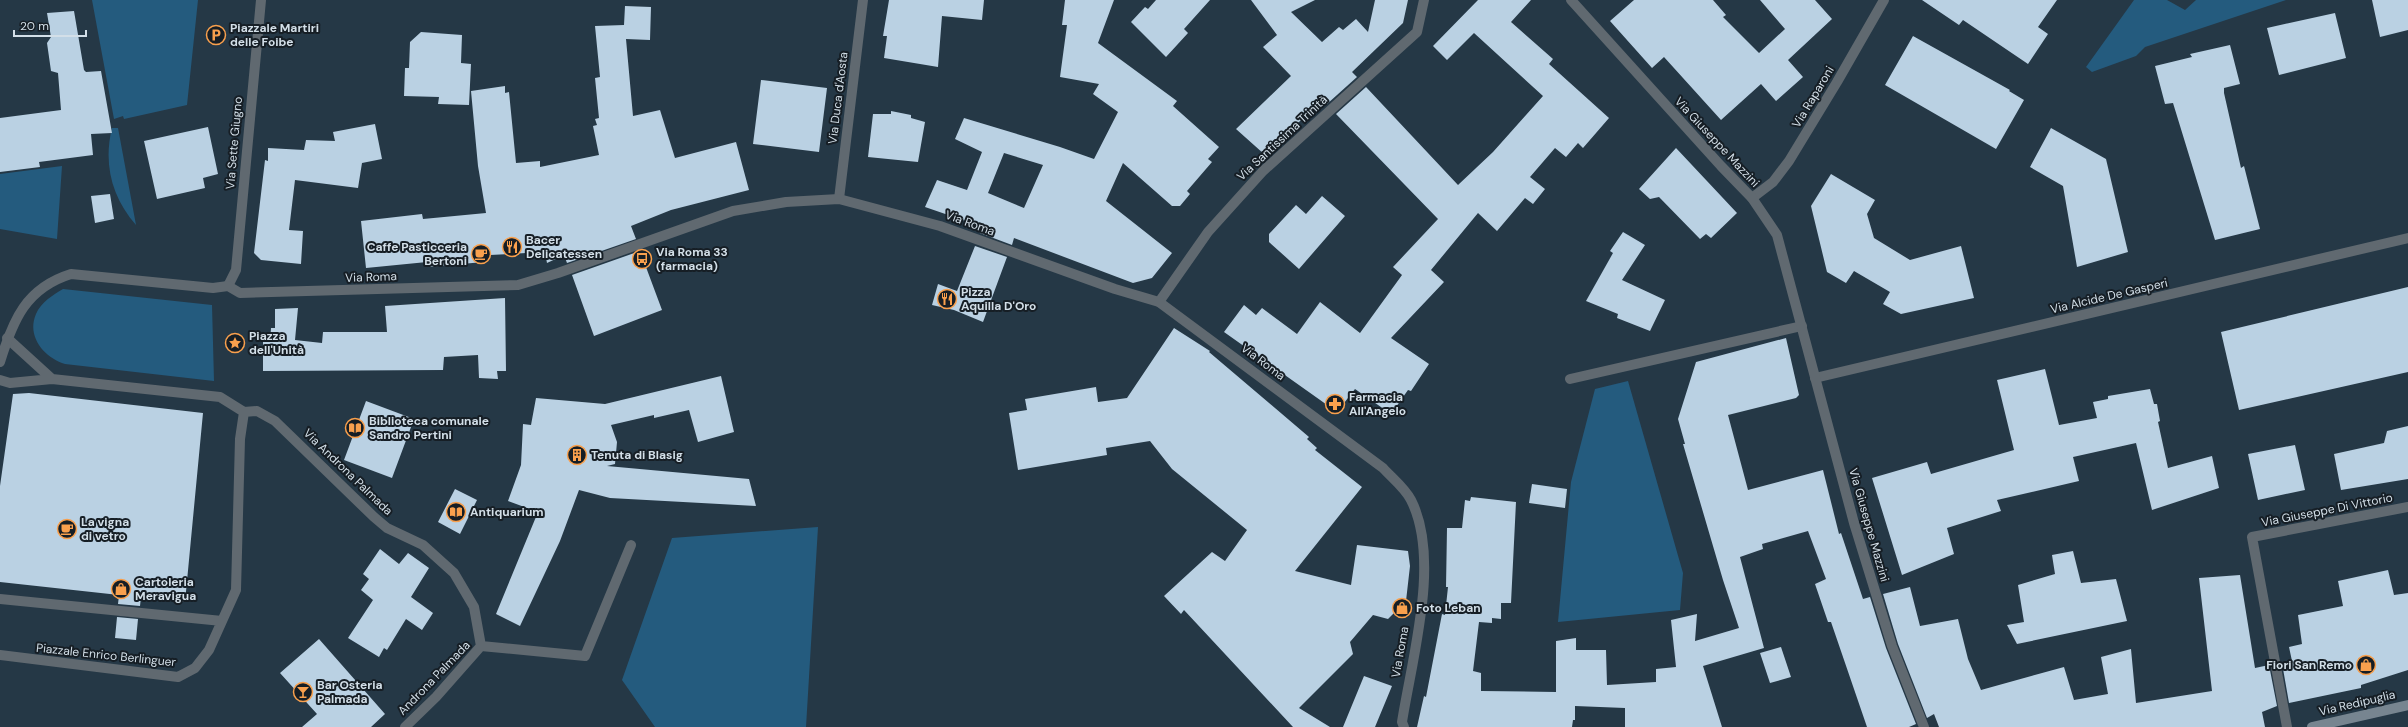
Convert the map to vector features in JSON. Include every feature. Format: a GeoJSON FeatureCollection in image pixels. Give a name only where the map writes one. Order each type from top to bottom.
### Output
{"type":"FeatureCollection","features":[{"type":"Feature","properties":{"kind":"main road","name":"Via Redipuglia"},"geometry":{"type":"LineString","coordinates":[[2312,727],[2408,705]]}},
{"type":"Feature","properties":{"kind":"street","name":"Via Sette Giugno"},"geometry":{"type":"LineString","coordinates":[[228,286],[236,270],[260,0]]}},
{"type":"Feature","properties":{"kind":"street","name":"Via Duca d'Aosta"},"geometry":{"type":"LineString","coordinates":[[839,200],[863,0]]}},
{"type":"Feature","properties":{"kind":"street","name":"Via Santissima Trinità"},"geometry":{"type":"LineString","coordinates":[[1159,302],[1208,232],[1263,171],[1417,32],[1424,0]]}},
{"type":"Feature","properties":{"kind":"street","name":"Via Giuseppe Mazzini"},"geometry":{"type":"LineString","coordinates":[[1571,0],[1721,166],[1752,198],[1777,236],[1854,523],[1892,646],[1924,727]]}},
{"type":"Feature","properties":{"kind":"street","name":"Via Raparoni"},"geometry":{"type":"LineString","coordinates":[[1752,198],[1773,182],[1789,160],[1837,82],[1884,0]]}},
{"type":"Feature","properties":{"kind":"street","name":"Via Roma"},"geometry":{"type":"LineString","coordinates":[[228,286],[240,293],[518,285],[558,274],[733,211],[786,202],[839,200],[940,226],[1115,289],[1159,302],[1383,468],[1411,499],[1423,535],[1425,587],[1402,722],[1404,727]]}},
{"type":"Feature","properties":{"kind":"street","name":"Via Alcide De Gasperi"},"geometry":{"type":"LineString","coordinates":[[1815,378],[2408,238]]}},
{"type":"Feature","properties":{"kind":"street"},"geometry":{"type":"LineString","coordinates":[[0,362],[4,335],[26,303],[34,294],[52,280],[71,274],[213,288],[228,286]]}},
{"type":"Feature","properties":{"kind":"street"},"geometry":{"type":"LineString","coordinates":[[1570,379],[1802,326]]}},
{"type":"Feature","properties":{"kind":"street"},"geometry":{"type":"LineString","coordinates":[[4,335],[52,379]]}},
{"type":"Feature","properties":{"kind":"street"},"geometry":{"type":"LineString","coordinates":[[0,380],[10,383],[52,379],[220,396],[244,412],[240,439],[236,590],[222,621],[0,599]]}},
{"type":"Feature","properties":{"kind":"street","name":"Via Androna Palmada"},"geometry":{"type":"LineString","coordinates":[[244,412],[257,411],[275,421],[383,525],[402,536],[423,545],[436,555],[454,573],[474,607],[481,646]]}},
{"type":"Feature","properties":{"kind":"street","name":"Via Giuseppe Di Vittorio"},"geometry":{"type":"LineString","coordinates":[[2287,727],[2252,538],[2408,507]]}},
{"type":"Feature","properties":{"kind":"street"},"geometry":{"type":"LineString","coordinates":[[481,646],[586,656],[631,545]]}},
{"type":"Feature","properties":{"kind":"street","name":"Piazzale Enrico Berlinguer"},"geometry":{"type":"LineString","coordinates":[[0,655],[178,677],[195,668],[208,650],[222,621]]}},
{"type":"Feature","properties":{"kind":"street","name":"Androna Palmada"},"geometry":{"type":"LineString","coordinates":[[405,727],[436,697],[481,646]]}},
{"type":"Feature","properties":{"kind":"shaded area"},"geometry":{"type":"Polygon","coordinates":[[[92,0],[198,0],[187,105],[124,119],[123,116],[114,119],[92,0]]]}},
{"type":"Feature","properties":{"kind":"shaded area"},"geometry":{"type":"Polygon","coordinates":[[[2134,0],[2167,0],[2185,10],[2196,0],[2286,0],[2145,47],[2136,56],[2092,72],[2086,67],[2134,0]]]}},
{"type":"Feature","properties":{"kind":"shaded area"},"geometry":{"type":"Polygon","coordinates":[[[112,128],[118,128],[136,225],[121,204],[115,192],[112,180],[109,167],[109,141],[112,128]]]}},
{"type":"Feature","properties":{"kind":"shaded area"},"geometry":{"type":"Polygon","coordinates":[[[62,166],[57,239],[0,229],[0,174],[62,166]]]}},
{"type":"Feature","properties":{"kind":"shaded area"},"geometry":{"type":"Polygon","coordinates":[[[63,289],[212,305],[214,381],[65,364],[51,357],[44,352],[39,345],[34,331],[34,323],[36,314],[41,306],[48,299],[63,289]]]}},
{"type":"Feature","properties":{"kind":"shaded area"},"geometry":{"type":"Polygon","coordinates":[[[1628,381],[1683,573],[1680,610],[1558,622],[1571,482],[1595,389],[1628,381]]]}},
{"type":"Feature","properties":{"kind":"shaded area"},"geometry":{"type":"Polygon","coordinates":[[[818,527],[806,727],[655,727],[622,680],[672,538],[818,527]]]}},
{"type":"Feature","properties":{"kind":"building"},"geometry":{"type":"Polygon","coordinates":[[[889,0],[984,0],[982,20],[942,16],[938,67],[884,58],[887,36],[883,36],[889,0]]]}},
{"type":"Feature","properties":{"kind":"building"},"geometry":{"type":"Polygon","coordinates":[[[1065,0],[1114,0],[1098,43],[1177,101],[1173,106],[1219,147],[1208,159],[1212,162],[1187,191],[1190,194],[1180,206],[1172,206],[1123,163],[1106,201],[1172,253],[1152,278],[1133,283],[1014,238],[1012,245],[980,233],[983,227],[925,207],[937,180],[967,190],[982,152],[955,139],[964,118],[1060,147],[1094,159],[1118,112],[1093,94],[1099,84],[1060,77],[1067,25],[1062,25],[1065,0]],[[1004,153],[988,193],[1024,208],[1043,165],[1004,153]]]}},
{"type":"Feature","properties":{"kind":"building"},"geometry":{"type":"Polygon","coordinates":[[[1156,0],[1210,0],[1184,29],[1188,33],[1166,57],[1131,22],[1145,7],[1148,9],[1156,0]]]}},
{"type":"Feature","properties":{"kind":"building"},"geometry":{"type":"Polygon","coordinates":[[[1251,0],[1315,0],[1291,12],[1322,42],[1339,27],[1343,30],[1356,19],[1368,32],[1375,0],[1408,0],[1403,23],[1352,72],[1357,77],[1327,104],[1323,100],[1264,154],[1236,129],[1291,76],[1263,47],[1277,35],[1251,0]]]}},
{"type":"Feature","properties":{"kind":"building"},"geometry":{"type":"Polygon","coordinates":[[[1478,0],[1531,0],[1511,22],[1553,59],[1549,64],[1609,118],[1583,148],[1578,143],[1566,157],[1555,148],[1530,177],[1545,189],[1533,204],[1525,198],[1497,231],[1478,213],[1431,270],[1444,282],[1391,338],[1429,364],[1411,391],[1408,390],[1391,414],[1355,389],[1337,412],[1224,332],[1244,305],[1256,315],[1262,308],[1297,334],[1320,302],[1360,333],[1402,275],[1393,267],[1438,219],[1336,114],[1366,87],[1458,185],[1493,152],[1543,96],[1474,33],[1447,60],[1433,46],[1478,0]]]}},
{"type":"Feature","properties":{"kind":"building"},"geometry":{"type":"Polygon","coordinates":[[[1634,0],[1713,0],[1726,15],[1723,17],[1759,53],[1785,29],[1760,0],[1815,0],[1832,19],[1788,60],[1803,77],[1776,101],[1761,84],[1721,120],[1664,57],[1652,68],[1610,21],[1634,0]]]}},
{"type":"Feature","properties":{"kind":"building"},"geometry":{"type":"Polygon","coordinates":[[[1922,0],[2057,0],[2038,27],[2048,34],[2028,64],[1963,20],[1959,25],[1922,0]]]}},
{"type":"Feature","properties":{"kind":"building"},"geometry":{"type":"Polygon","coordinates":[[[2372,0],[2408,0],[2408,30],[2380,37],[2372,0]]]}},
{"type":"Feature","properties":{"kind":"building"},"geometry":{"type":"Polygon","coordinates":[[[625,6],[651,7],[650,40],[626,39],[633,116],[660,110],[675,158],[736,142],[749,190],[671,210],[631,226],[636,239],[567,263],[564,255],[547,263],[545,252],[490,255],[484,262],[427,267],[427,262],[366,268],[361,221],[422,214],[423,219],[486,213],[478,166],[471,91],[505,86],[505,93],[509,92],[516,163],[540,161],[540,167],[599,155],[593,126],[597,125],[595,119],[599,118],[595,78],[600,77],[595,26],[624,25],[625,6]]]}},
{"type":"Feature","properties":{"kind":"building"},"geometry":{"type":"Polygon","coordinates":[[[74,11],[84,70],[86,72],[101,71],[112,133],[91,134],[93,155],[39,162],[40,167],[0,172],[0,118],[61,110],[58,73],[51,71],[47,43],[51,37],[47,13],[74,11]]]}},
{"type":"Feature","properties":{"kind":"building"},"geometry":{"type":"Polygon","coordinates":[[[2335,13],[2346,58],[2279,75],[2267,28],[2335,13]]]}},
{"type":"Feature","properties":{"kind":"building"},"geometry":{"type":"Polygon","coordinates":[[[421,32],[462,35],[461,63],[471,64],[469,105],[438,104],[439,97],[404,96],[405,68],[409,68],[410,42],[421,32]]]}},
{"type":"Feature","properties":{"kind":"building"},"geometry":{"type":"Polygon","coordinates":[[[1913,36],[2010,90],[2009,91],[2024,100],[1996,149],[1885,85],[1913,36]]]}},
{"type":"Feature","properties":{"kind":"building"},"geometry":{"type":"Polygon","coordinates":[[[2230,45],[2240,84],[2224,88],[2224,93],[2241,168],[2244,166],[2260,229],[2215,240],[2173,103],[2165,104],[2155,66],[2192,57],[2190,54],[2230,45]]]}},
{"type":"Feature","properties":{"kind":"building"},"geometry":{"type":"Polygon","coordinates":[[[761,80],[827,88],[819,152],[753,144],[761,80]]]}},
{"type":"Feature","properties":{"kind":"building"},"geometry":{"type":"Polygon","coordinates":[[[891,111],[911,115],[911,118],[925,122],[918,162],[868,157],[873,114],[891,114],[891,111]]]}},
{"type":"Feature","properties":{"kind":"building"},"geometry":{"type":"Polygon","coordinates":[[[375,124],[382,159],[362,163],[358,188],[295,180],[289,230],[303,231],[301,264],[261,260],[254,253],[265,160],[268,161],[268,148],[304,150],[306,140],[335,141],[333,132],[375,124]]]}},
{"type":"Feature","properties":{"kind":"building"},"geometry":{"type":"Polygon","coordinates":[[[208,127],[218,174],[203,178],[205,188],[157,199],[144,141],[208,127]]]}},
{"type":"Feature","properties":{"kind":"building"},"geometry":{"type":"Polygon","coordinates":[[[2051,128],[2106,159],[2128,252],[2077,267],[2063,186],[2030,167],[2051,128]]]}},
{"type":"Feature","properties":{"kind":"building"},"geometry":{"type":"Polygon","coordinates":[[[1676,148],[1737,213],[1711,238],[1706,234],[1700,239],[1659,197],[1650,199],[1639,189],[1676,148]]]}},
{"type":"Feature","properties":{"kind":"building"},"geometry":{"type":"Polygon","coordinates":[[[1831,174],[1875,200],[1867,214],[1874,238],[1910,260],[1961,246],[1974,298],[1901,314],[1883,304],[1890,292],[1854,271],[1846,283],[1827,272],[1811,206],[1831,174]]]}},
{"type":"Feature","properties":{"kind":"building"},"geometry":{"type":"Polygon","coordinates":[[[110,194],[114,219],[95,223],[91,196],[110,194]]]}},
{"type":"Feature","properties":{"kind":"building"},"geometry":{"type":"Polygon","coordinates":[[[1322,196],[1345,216],[1299,269],[1269,242],[1269,234],[1296,205],[1306,214],[1322,196]]]}},
{"type":"Feature","properties":{"kind":"building"},"geometry":{"type":"Polygon","coordinates":[[[1623,232],[1645,245],[1622,280],[1665,300],[1650,331],[1617,318],[1618,314],[1586,301],[1613,253],[1610,251],[1623,232]]]}},
{"type":"Feature","properties":{"kind":"building"},"geometry":{"type":"Polygon","coordinates":[[[975,246],[1007,257],[983,322],[954,310],[932,305],[938,284],[957,291],[975,246]]]}},
{"type":"Feature","properties":{"kind":"building"},"geometry":{"type":"Polygon","coordinates":[[[640,251],[662,310],[594,336],[572,275],[640,251]]]}},
{"type":"Feature","properties":{"kind":"building"},"geometry":{"type":"Polygon","coordinates":[[[2408,287],[2408,372],[2239,410],[2221,332],[2408,287]]]}},
{"type":"Feature","properties":{"kind":"building"},"geometry":{"type":"Polygon","coordinates":[[[505,298],[506,371],[497,371],[498,379],[479,378],[478,355],[444,357],[443,370],[263,371],[263,342],[270,342],[271,328],[275,328],[275,309],[298,308],[295,340],[322,343],[323,332],[387,332],[385,306],[505,298]]]}},
{"type":"Feature","properties":{"kind":"building"},"geometry":{"type":"Polygon","coordinates":[[[1174,328],[1210,351],[1209,352],[1309,437],[1307,439],[1317,448],[1315,450],[1362,487],[1295,571],[1351,585],[1357,545],[1408,551],[1410,566],[1406,601],[1388,619],[1373,615],[1350,642],[1353,654],[1299,708],[1330,727],[1293,727],[1184,610],[1181,614],[1164,596],[1212,552],[1225,561],[1247,530],[1172,469],[1150,441],[1106,448],[1107,455],[1018,470],[1009,413],[1027,410],[1025,399],[1096,387],[1098,402],[1127,398],[1174,328]]]}},
{"type":"Feature","properties":{"kind":"building"},"geometry":{"type":"Polygon","coordinates":[[[1786,338],[1799,395],[1796,398],[1728,415],[1748,490],[1823,470],[1839,534],[1841,533],[1863,599],[1870,597],[1886,648],[1916,724],[1909,727],[1867,727],[1831,622],[1828,622],[1815,584],[1826,579],[1808,531],[1762,544],[1763,549],[1740,557],[1764,648],[1703,666],[1722,727],[1625,727],[1625,708],[1575,706],[1575,720],[1573,720],[1572,727],[1417,727],[1424,696],[1426,697],[1442,614],[1445,615],[1448,587],[1446,587],[1447,528],[1462,528],[1465,500],[1470,501],[1471,497],[1516,502],[1511,603],[1501,603],[1501,619],[1492,618],[1492,623],[1479,622],[1473,671],[1481,673],[1481,691],[1556,692],[1556,641],[1576,638],[1576,650],[1606,650],[1607,685],[1656,682],[1656,669],[1676,667],[1671,620],[1697,614],[1695,641],[1739,628],[1723,580],[1683,444],[1685,444],[1678,419],[1696,362],[1786,338]]]}},
{"type":"Feature","properties":{"kind":"building"},"geometry":{"type":"Polygon","coordinates":[[[2045,369],[2059,425],[2097,418],[2093,402],[2108,399],[2108,396],[2150,389],[2154,404],[2157,404],[2160,421],[2158,422],[2168,468],[2212,456],[2219,488],[2152,510],[2136,443],[2073,457],[2079,481],[1997,500],[2001,511],[1947,528],[1954,554],[1902,575],[1872,478],[1927,462],[1931,474],[2014,450],[1997,380],[2045,369]]]}},
{"type":"Feature","properties":{"kind":"building"},"geometry":{"type":"Polygon","coordinates":[[[721,376],[734,432],[698,442],[689,410],[654,418],[654,415],[611,425],[617,442],[615,464],[607,466],[749,479],[756,506],[610,498],[579,490],[560,541],[520,626],[496,614],[538,512],[508,501],[521,465],[523,424],[531,425],[536,398],[605,404],[721,376]]]}},
{"type":"Feature","properties":{"kind":"building"},"geometry":{"type":"Polygon","coordinates":[[[29,393],[203,413],[185,602],[141,597],[140,606],[118,604],[119,595],[0,582],[0,486],[13,394],[29,393]]]}},
{"type":"Feature","properties":{"kind":"building"},"geometry":{"type":"Polygon","coordinates":[[[366,401],[414,419],[392,478],[344,460],[366,401]]]}},
{"type":"Feature","properties":{"kind":"building"},"geometry":{"type":"Polygon","coordinates":[[[2408,426],[2408,479],[2341,490],[2334,454],[2384,443],[2387,431],[2408,426]]]}},
{"type":"Feature","properties":{"kind":"building"},"geometry":{"type":"Polygon","coordinates":[[[2295,445],[2305,490],[2258,500],[2248,454],[2295,445]]]}},
{"type":"Feature","properties":{"kind":"building"},"geometry":{"type":"Polygon","coordinates":[[[1532,484],[1567,489],[1565,508],[1529,503],[1532,484]]]}},
{"type":"Feature","properties":{"kind":"building"},"geometry":{"type":"Polygon","coordinates":[[[455,489],[477,500],[460,534],[438,522],[455,489]]]}},
{"type":"Feature","properties":{"kind":"building"},"geometry":{"type":"Polygon","coordinates":[[[380,549],[399,564],[408,553],[429,568],[411,597],[433,613],[422,630],[406,619],[387,650],[384,648],[379,657],[348,638],[373,600],[361,590],[369,579],[363,574],[380,549]]]}},
{"type":"Feature","properties":{"kind":"building"},"geometry":{"type":"Polygon","coordinates":[[[2073,551],[2081,583],[2116,579],[2127,621],[2017,644],[2007,625],[2024,622],[2018,585],[2055,574],[2052,555],[2073,551]]]}},
{"type":"Feature","properties":{"kind":"building"},"geometry":{"type":"Polygon","coordinates":[[[2388,570],[2394,595],[2408,593],[2408,670],[2361,685],[2361,688],[2289,703],[2282,663],[2292,661],[2289,647],[2302,644],[2298,615],[2343,606],[2338,581],[2388,570]]]}},
{"type":"Feature","properties":{"kind":"building"},"geometry":{"type":"Polygon","coordinates":[[[2240,575],[2255,668],[2269,665],[2277,706],[2262,712],[2265,727],[1939,727],[1934,714],[1927,718],[1898,644],[1883,594],[1910,587],[1920,626],[1958,619],[1968,659],[1981,690],[2064,667],[2074,700],[2108,694],[2101,657],[2131,649],[2136,703],[2212,691],[2199,578],[2240,575]]]}},
{"type":"Feature","properties":{"kind":"building"},"geometry":{"type":"Polygon","coordinates":[[[117,617],[138,619],[136,640],[115,638],[117,617]]]}},
{"type":"Feature","properties":{"kind":"building"},"geometry":{"type":"Polygon","coordinates":[[[319,639],[385,714],[371,727],[302,727],[317,714],[280,673],[319,639]]]}},
{"type":"Feature","properties":{"kind":"building"},"geometry":{"type":"Polygon","coordinates":[[[1781,647],[1791,677],[1770,683],[1760,653],[1781,647]]]}},
{"type":"Feature","properties":{"kind":"building"},"geometry":{"type":"Polygon","coordinates":[[[1364,676],[1392,686],[1375,727],[1343,727],[1364,676]]]}},
{"type":"Feature","properties":{"kind":"place","name":"Piazzale Martiri delle Foibe"},"geometry":{"type":"Point","coordinates":[216,35]}},
{"type":"Feature","properties":{"kind":"place","name":"Bacer Delicatessen"},"geometry":{"type":"Point","coordinates":[512,247]}},
{"type":"Feature","properties":{"kind":"place","name":"Caffe Pasticceria Bertoni"},"geometry":{"type":"Point","coordinates":[481,254]}},
{"type":"Feature","properties":{"kind":"place","name":"Via Roma 33 (farmacia)"},"geometry":{"type":"Point","coordinates":[642,259]}},
{"type":"Feature","properties":{"kind":"place","name":"Pizza Aquilla D'Oro"},"geometry":{"type":"Point","coordinates":[947,299]}},
{"type":"Feature","properties":{"kind":"place","name":"Piazza dell'Unità"},"geometry":{"type":"Point","coordinates":[235,343]}},
{"type":"Feature","properties":{"kind":"place","name":"Farmacia All'Angelo"},"geometry":{"type":"Point","coordinates":[1335,404]}},
{"type":"Feature","properties":{"kind":"place","name":"Biblioteca comunale Sandro Pertini"},"geometry":{"type":"Point","coordinates":[355,428]}},
{"type":"Feature","properties":{"kind":"place","name":"Tenuta di Blasig"},"geometry":{"type":"Point","coordinates":[577,455]}},
{"type":"Feature","properties":{"kind":"place","name":"Antiquarium"},"geometry":{"type":"Point","coordinates":[456,512]}},
{"type":"Feature","properties":{"kind":"place","name":"La vigna di vetro"},"geometry":{"type":"Point","coordinates":[67,529]}},
{"type":"Feature","properties":{"kind":"place","name":"Cartoleria Meravigua"},"geometry":{"type":"Point","coordinates":[121,589]}},
{"type":"Feature","properties":{"kind":"place","name":"Foto Leban"},"geometry":{"type":"Point","coordinates":[1402,608]}},
{"type":"Feature","properties":{"kind":"place","name":"Fiori San Remo"},"geometry":{"type":"Point","coordinates":[2366,665]}},
{"type":"Feature","properties":{"kind":"place","name":"Bar Osteria Palmada"},"geometry":{"type":"Point","coordinates":[303,692]}}]}
